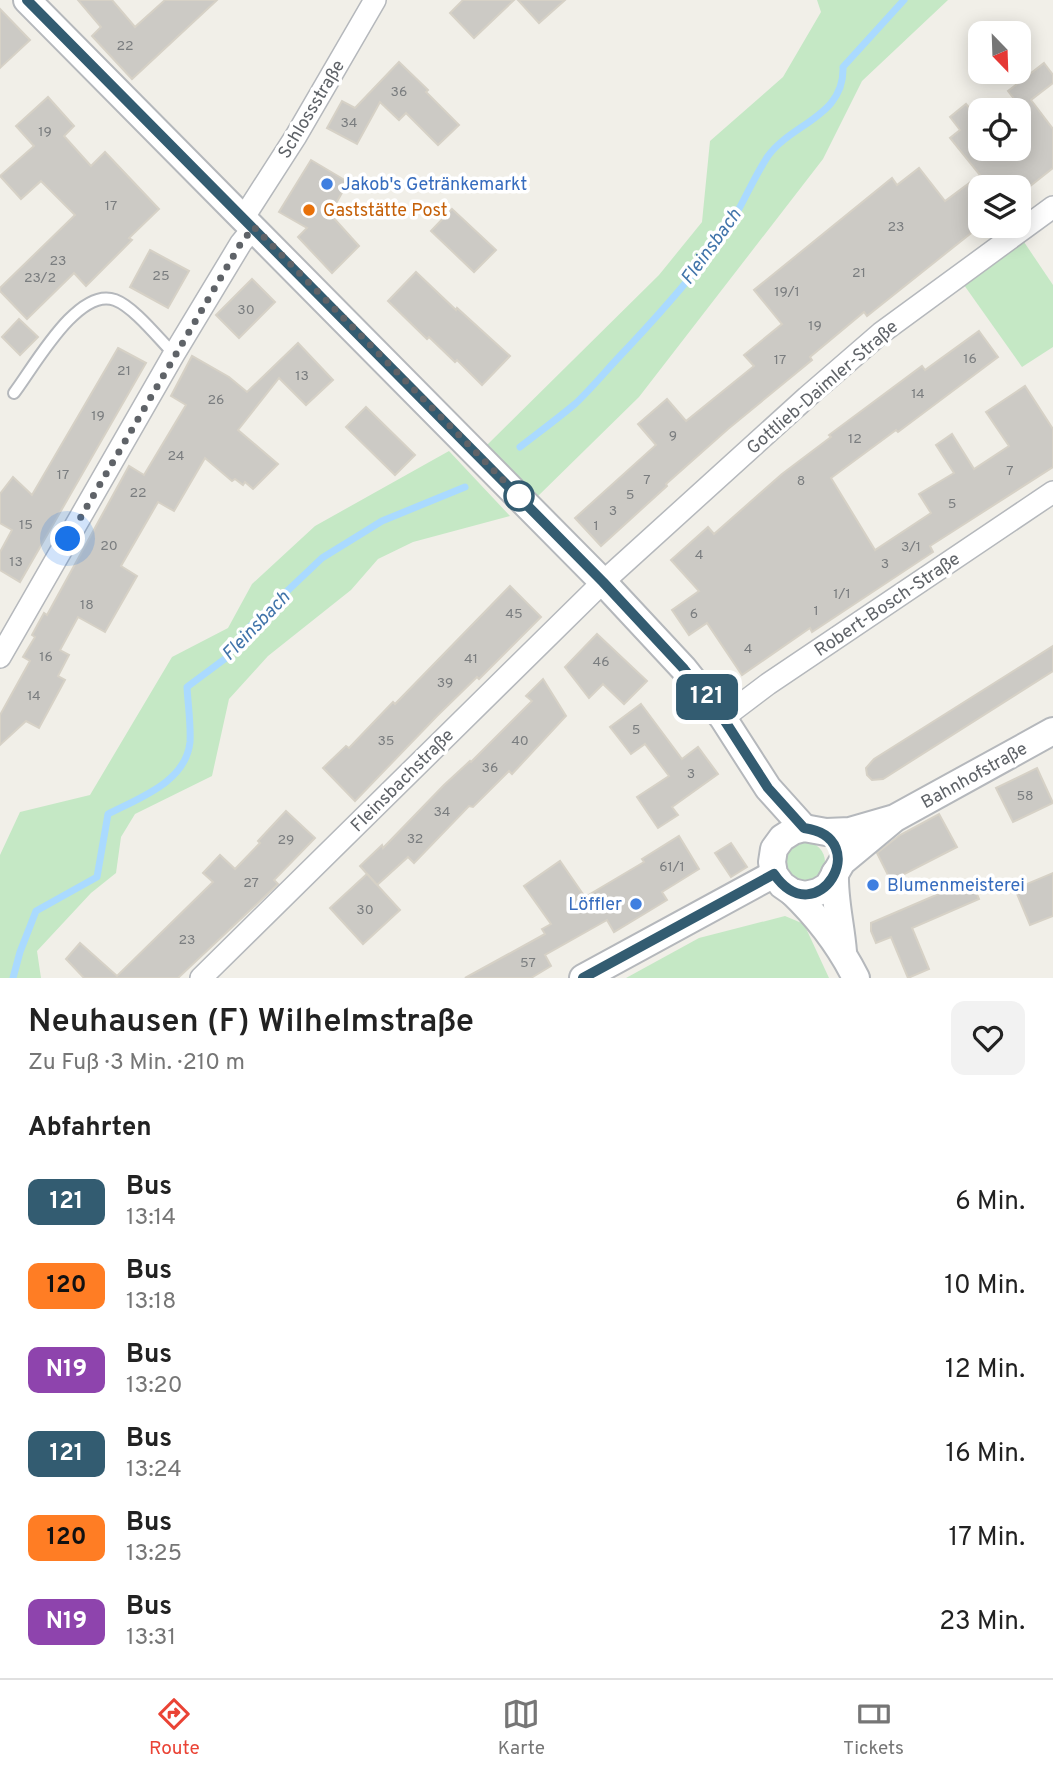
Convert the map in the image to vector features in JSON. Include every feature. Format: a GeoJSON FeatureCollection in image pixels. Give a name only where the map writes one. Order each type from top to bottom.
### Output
{"type":"FeatureCollection","features":[{"type":"Feature","properties":{"kind":"street"},"geometry":{"type":"LineString","coordinates":[[27,0],[603,582],[684,669],[723,718],[768,788],[810,829],[826,836],[834,844],[838,855],[834,891],[842,928],[843,952]]}},
{"type":"Feature","properties":{"kind":"street","name":"Schlossstraße"},"geometry":{"type":"LineString","coordinates":[[0,657],[241,243],[249,222],[296,136],[375,0]]}},
{"type":"Feature","properties":{"kind":"street","name":"Gottlieb-Daimler-Straße"},"geometry":{"type":"LineString","coordinates":[[603,582],[881,333],[1053,207]]}},
{"type":"Feature","properties":{"kind":"street","name":"Robert-Bosch-Straße"},"geometry":{"type":"LineString","coordinates":[[723,718],[768,684],[1053,492]]}},
{"type":"Feature","properties":{"kind":"street","name":"Fleinsbachstraße"},"geometry":{"type":"LineString","coordinates":[[201,978],[603,582]]}},
{"type":"Feature","properties":{"kind":"street","name":"Bahnhofstraße"},"geometry":{"type":"LineString","coordinates":[[583,978],[783,883],[805,895],[818,892],[828,886],[850,855],[895,818],[1053,731]]}},
{"type":"Feature","properties":{"kind":"street"},"geometry":{"type":"LineString","coordinates":[[768,788],[779,842]]}},
{"type":"Feature","properties":{"kind":"street","name":"Bahnhofstraße"},"geometry":{"type":"LineString","coordinates":[[810,829],[850,831],[895,818]]}},
{"type":"Feature","properties":{"kind":"street"},"geometry":{"type":"LineString","coordinates":[[810,829],[793,831],[779,842],[774,849],[772,862],[783,883],[808,907],[843,952],[856,978]]}},
{"type":"Feature","properties":{"kind":"lane"},"geometry":{"type":"LineString","coordinates":[[14,393],[73,313],[91,300],[113,299],[126,306],[174,354]]}},
{"type":"Feature","properties":{"kind":"green space"},"geometry":{"type":"Polygon","coordinates":[[[817,0],[948,0],[862,81],[823,159],[639,397],[536,498],[487,445],[659,275],[702,222],[710,141],[783,77],[821,12],[817,0]]]}},
{"type":"Feature","properties":{"kind":"green space"},"geometry":{"type":"Polygon","coordinates":[[[1022,239],[1053,285],[1053,347],[1022,367],[964,285],[1022,239]]]}},
{"type":"Feature","properties":{"kind":"green space"},"geometry":{"type":"Polygon","coordinates":[[[449,451],[510,516],[413,542],[378,559],[351,590],[268,656],[229,699],[212,776],[135,814],[121,837],[116,873],[91,893],[37,951],[41,978],[0,978],[0,855],[20,812],[90,795],[172,657],[228,628],[252,584],[315,526],[449,451]]]}},
{"type":"Feature","properties":{"kind":"green space"},"geometry":{"type":"Polygon","coordinates":[[[805,842],[813,843],[819,848],[824,854],[824,870],[819,876],[813,881],[805,882],[797,881],[791,876],[786,870],[785,862],[786,854],[791,848],[797,843],[805,842]]]}},
{"type":"Feature","properties":{"kind":"green space"},"geometry":{"type":"Polygon","coordinates":[[[785,916],[804,924],[829,978],[626,978],[699,938],[785,916]]]}},
{"type":"Feature","properties":{"kind":"building"},"geometry":{"type":"Polygon","coordinates":[[[78,0],[112,0],[135,27],[165,0],[217,0],[132,79],[92,36],[101,27],[78,0]]]}},
{"type":"Feature","properties":{"kind":"building"},"geometry":{"type":"Polygon","coordinates":[[[463,0],[514,0],[474,38],[450,13],[463,0]]]}},
{"type":"Feature","properties":{"kind":"building"},"geometry":{"type":"Polygon","coordinates":[[[518,0],[565,0],[539,23],[518,0]]]}},
{"type":"Feature","properties":{"kind":"building"},"geometry":{"type":"Polygon","coordinates":[[[0,9],[30,40],[0,68],[0,9]]]}},
{"type":"Feature","properties":{"kind":"building"},"geometry":{"type":"Polygon","coordinates":[[[399,62],[459,125],[438,145],[406,113],[399,120],[380,102],[357,144],[327,128],[342,101],[355,108],[399,62]]]}},
{"type":"Feature","properties":{"kind":"building"},"geometry":{"type":"Polygon","coordinates":[[[1044,63],[1053,75],[1053,83],[1031,100],[1013,98],[1008,91],[1017,84],[1031,84],[1031,73],[1044,63]]]}},
{"type":"Feature","properties":{"kind":"building"},"geometry":{"type":"Polygon","coordinates":[[[48,97],[74,126],[64,136],[91,166],[105,152],[159,209],[86,286],[74,273],[27,319],[0,288],[75,215],[41,181],[21,199],[0,176],[34,146],[16,126],[48,97]]]}},
{"type":"Feature","properties":{"kind":"building"},"geometry":{"type":"Polygon","coordinates":[[[1031,100],[1053,129],[1053,168],[1031,185],[1031,175],[980,175],[969,161],[1031,161],[1031,100]]]}},
{"type":"Feature","properties":{"kind":"building"},"geometry":{"type":"Polygon","coordinates":[[[966,104],[968,160],[950,138],[960,130],[950,117],[966,104]]]}},
{"type":"Feature","properties":{"kind":"building"},"geometry":{"type":"Polygon","coordinates":[[[311,160],[348,182],[330,214],[359,246],[332,273],[298,237],[307,228],[279,212],[311,160]]]}},
{"type":"Feature","properties":{"kind":"building"},"geometry":{"type":"Polygon","coordinates":[[[919,168],[945,201],[968,184],[968,236],[867,316],[864,312],[810,357],[812,360],[728,429],[601,546],[575,518],[656,445],[638,424],[667,399],[686,421],[754,366],[744,355],[782,324],[754,290],[892,178],[897,185],[919,168]]]}},
{"type":"Feature","properties":{"kind":"building"},"geometry":{"type":"Polygon","coordinates":[[[452,209],[496,250],[474,272],[431,231],[452,209]]]}},
{"type":"Feature","properties":{"kind":"building"},"geometry":{"type":"Polygon","coordinates":[[[150,250],[189,271],[168,308],[130,287],[150,250]]]}},
{"type":"Feature","properties":{"kind":"building"},"geometry":{"type":"Polygon","coordinates":[[[416,272],[510,356],[482,385],[457,360],[455,362],[429,337],[427,339],[388,301],[416,272]]]}},
{"type":"Feature","properties":{"kind":"building"},"geometry":{"type":"Polygon","coordinates":[[[252,279],[275,302],[239,338],[216,315],[252,279]]]}},
{"type":"Feature","properties":{"kind":"building"},"geometry":{"type":"Polygon","coordinates":[[[19,319],[38,337],[20,355],[2,337],[19,319]]]}},
{"type":"Feature","properties":{"kind":"building"},"geometry":{"type":"Polygon","coordinates":[[[979,331],[998,357],[831,478],[875,550],[931,513],[919,494],[954,473],[936,445],[952,434],[974,469],[1009,446],[986,412],[1025,386],[1053,429],[1053,467],[930,546],[933,552],[812,632],[810,628],[742,675],[707,623],[689,635],[672,610],[699,591],[671,560],[708,527],[714,534],[782,474],[831,437],[829,435],[922,366],[925,370],[979,331]]]}},
{"type":"Feature","properties":{"kind":"building"},"geometry":{"type":"Polygon","coordinates":[[[298,343],[333,380],[306,405],[279,378],[238,430],[278,464],[253,489],[245,482],[243,485],[235,479],[232,481],[205,458],[174,511],[158,502],[121,566],[137,576],[105,632],[78,617],[60,650],[69,655],[58,676],[65,680],[39,728],[26,721],[0,745],[0,715],[30,661],[23,657],[35,637],[32,635],[44,613],[47,615],[129,466],[144,475],[186,405],[171,396],[192,356],[229,377],[247,392],[298,343]]]}},
{"type":"Feature","properties":{"kind":"building"},"geometry":{"type":"Polygon","coordinates":[[[118,348],[146,363],[20,582],[0,570],[0,552],[12,530],[0,523],[0,494],[13,477],[32,495],[118,348]]]}},
{"type":"Feature","properties":{"kind":"building"},"geometry":{"type":"Polygon","coordinates":[[[366,407],[415,455],[395,475],[346,427],[366,407]]]}},
{"type":"Feature","properties":{"kind":"building"},"geometry":{"type":"Polygon","coordinates":[[[510,586],[541,617],[479,679],[477,677],[437,716],[355,801],[323,768],[346,746],[349,748],[393,702],[395,704],[510,586]]]}},
{"type":"Feature","properties":{"kind":"building"},"geometry":{"type":"Polygon","coordinates":[[[597,634],[647,681],[624,704],[603,684],[589,698],[565,667],[597,634]]]}},
{"type":"Feature","properties":{"kind":"building"},"geometry":{"type":"Polygon","coordinates":[[[1053,646],[1053,671],[883,779],[872,780],[867,775],[866,768],[874,759],[1053,646]]]}},
{"type":"Feature","properties":{"kind":"building"},"geometry":{"type":"Polygon","coordinates":[[[543,679],[566,716],[512,774],[509,771],[473,807],[469,806],[414,863],[408,857],[377,885],[360,866],[382,845],[383,848],[532,701],[526,696],[543,679]]]}},
{"type":"Feature","properties":{"kind":"building"},"geometry":{"type":"Polygon","coordinates":[[[641,704],[682,759],[698,747],[718,774],[672,807],[678,815],[658,828],[637,797],[669,776],[645,744],[631,754],[610,727],[641,704]]]}},
{"type":"Feature","properties":{"kind":"building"},"geometry":{"type":"Polygon","coordinates":[[[1037,768],[1053,803],[1013,822],[996,788],[1037,768]]]}},
{"type":"Feature","properties":{"kind":"building"},"geometry":{"type":"Polygon","coordinates":[[[286,811],[315,838],[274,880],[278,884],[178,978],[84,978],[66,959],[80,943],[117,976],[213,882],[203,873],[220,855],[235,869],[286,811]]]}},
{"type":"Feature","properties":{"kind":"building"},"geometry":{"type":"Polygon","coordinates":[[[939,814],[957,847],[891,881],[877,853],[900,835],[939,814]]]}},
{"type":"Feature","properties":{"kind":"building"},"geometry":{"type":"Polygon","coordinates":[[[679,836],[699,869],[662,892],[667,900],[614,932],[607,920],[545,955],[551,966],[531,978],[465,978],[545,934],[542,929],[551,924],[524,886],[560,861],[585,897],[644,862],[642,859],[679,836]]]}},
{"type":"Feature","properties":{"kind":"building"},"geometry":{"type":"Polygon","coordinates":[[[731,843],[747,867],[731,877],[715,853],[731,843]]]}},
{"type":"Feature","properties":{"kind":"building"},"geometry":{"type":"Polygon","coordinates":[[[1053,873],[1053,916],[1030,925],[1015,889],[1053,873]]]}},
{"type":"Feature","properties":{"kind":"building"},"geometry":{"type":"Polygon","coordinates":[[[367,874],[400,910],[363,944],[330,908],[367,874]]]}},
{"type":"Feature","properties":{"kind":"building"},"geometry":{"type":"Polygon","coordinates":[[[971,880],[979,899],[912,928],[929,969],[908,978],[891,937],[876,943],[871,923],[971,880]]]}},
{"type":"Feature","properties":{"kind":"waterway","name":"Fleinsbach"},"geometry":{"type":"LineString","coordinates":[[520,447],[581,399],[675,296],[726,231],[768,156],[790,135],[826,108],[841,84],[843,67],[904,0]]}},
{"type":"Feature","properties":{"kind":"waterway","name":"Fleinsbach"},"geometry":{"type":"LineString","coordinates":[[13,978],[36,911],[97,877],[108,814],[147,795],[180,768],[187,756],[190,742],[187,687],[226,658],[241,635],[322,558],[382,521],[465,487]]}},
{"type":"Feature","properties":{"kind":"bus line","name":"121"},"geometry":{"type":"LineString","coordinates":[[27,0],[603,582],[684,669],[723,718],[768,788],[782,804],[804,828],[815,830],[834,844],[838,866],[828,886],[818,892],[805,895],[792,892],[782,885],[774,874],[583,978]]}},
{"type":"Feature","properties":{"kind":"place","name":"Jakob's Getränkemarkt"},"geometry":{"type":"Point","coordinates":[327,184]}},
{"type":"Feature","properties":{"kind":"place","name":"Gaststätte Post"},"geometry":{"type":"Point","coordinates":[309,210]}},
{"type":"Feature","properties":{"kind":"place","name":"Blumenmeisterei"},"geometry":{"type":"Point","coordinates":[873,885]}},
{"type":"Feature","properties":{"kind":"place","name":"Löffler"},"geometry":{"type":"Point","coordinates":[636,904]}},
{"type":"Feature","properties":{"kind":"route"},"geometry":{"type":"LineString","coordinates":[[68,539],[174,354],[241,243],[254,227],[519,496]]}}]}
